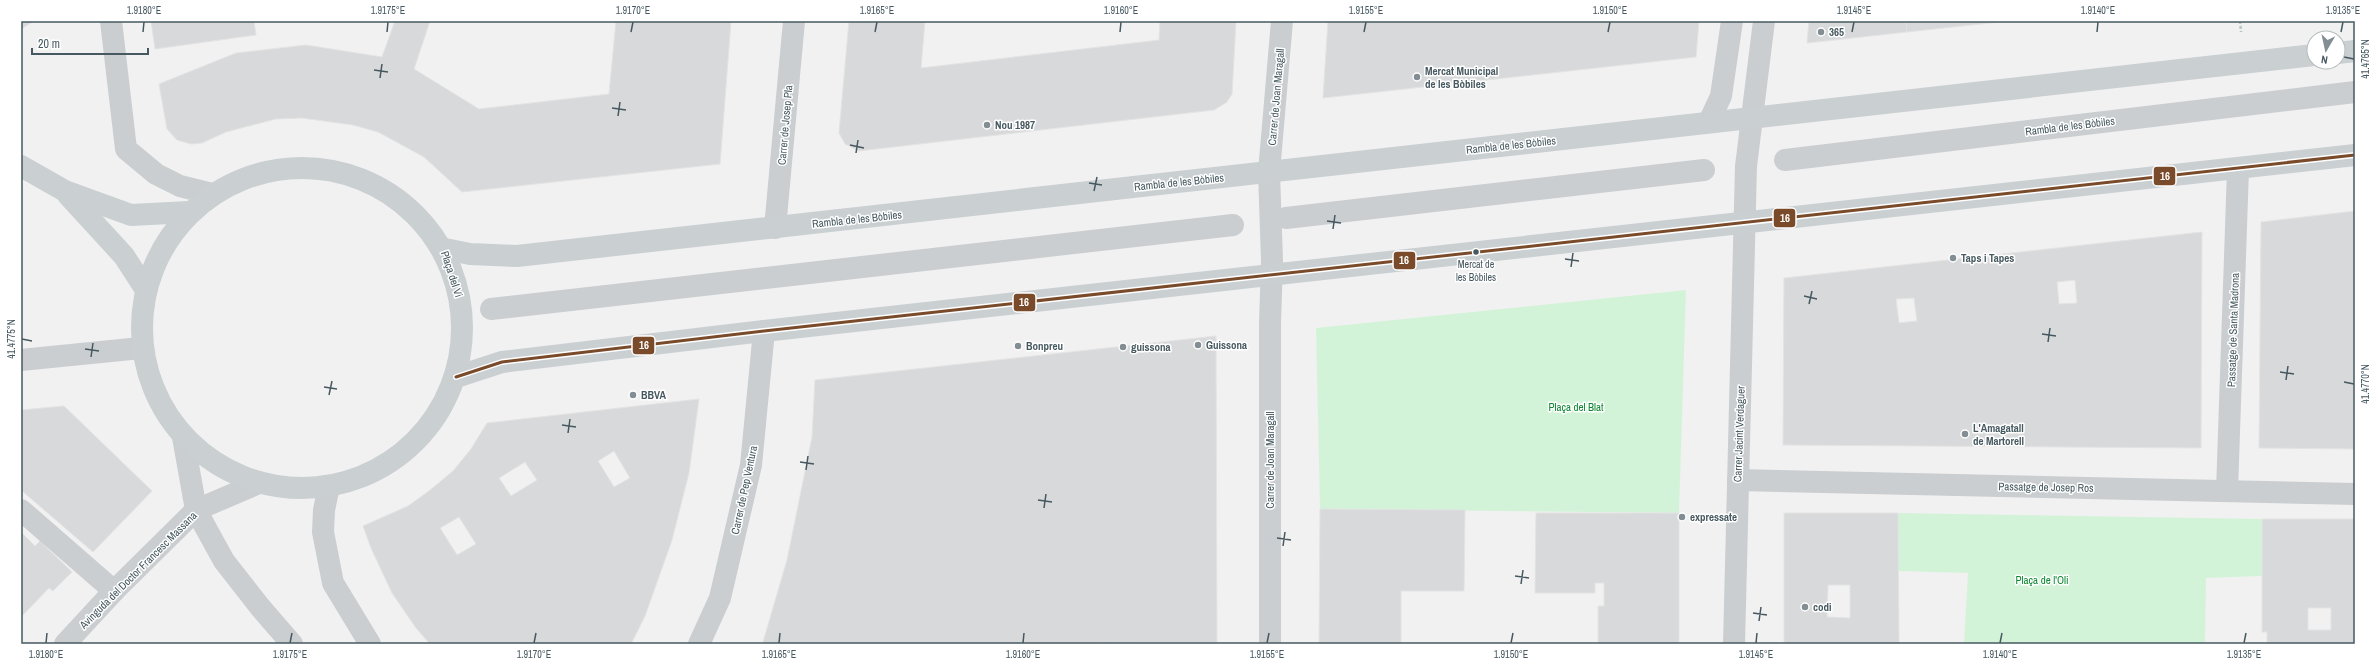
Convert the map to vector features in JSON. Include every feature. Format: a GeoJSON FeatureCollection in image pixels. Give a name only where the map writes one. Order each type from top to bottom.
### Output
{"type":"FeatureCollection","features":[{"type":"Feature","properties":{"kind":"main road","name":"Rambla de les Bòbiles"},"geometry":{"type":"LineString","coordinates":[[445,249],[470,254],[517,256],[775,228],[1753,116],[2306,56]]}},
{"type":"Feature","properties":{"kind":"main road"},"geometry":{"type":"LineString","coordinates":[[456,377],[502,362],[764,331],[1744,224],[2355,155]]}},
{"type":"Feature","properties":{"kind":"main road"},"geometry":{"type":"LineString","coordinates":[[21,166],[65,191],[131,215],[189,212]]}},
{"type":"Feature","properties":{"kind":"main road","name":"Plaça del Vi"},"geometry":{"type":"LineString","coordinates":[[281,168],[332,172],[380,186],[419,216],[445,249],[460,296],[464,336],[456,377],[435,420],[403,454],[362,477],[329,486],[276,486],[259,483],[213,461],[183,437],[152,389],[141,348],[141,311],[153,265],[166,241],[189,212],[212,194],[245,179],[281,168]]}},
{"type":"Feature","properties":{"kind":"main road"},"geometry":{"type":"LineString","coordinates":[[65,191],[124,256],[146,290]]}},
{"type":"Feature","properties":{"kind":"street"},"geometry":{"type":"LineString","coordinates":[[111,21],[126,149],[156,174],[180,186],[212,194]]}},
{"type":"Feature","properties":{"kind":"street","name":"Carrer de Josep Pla"},"geometry":{"type":"LineString","coordinates":[[775,228],[794,21]]}},
{"type":"Feature","properties":{"kind":"street","name":"Carrer de Joan Maragall"},"geometry":{"type":"LineString","coordinates":[[1269,172],[1282,21]]}},
{"type":"Feature","properties":{"kind":"street"},"geometry":{"type":"LineString","coordinates":[[1709,122],[1721,96],[1732,21]]}},
{"type":"Feature","properties":{"kind":"street"},"geometry":{"type":"LineString","coordinates":[[1744,224],[1746,166],[1764,21]]}},
{"type":"Feature","properties":{"kind":"street","name":"Rambla de les Bòbiles"},"geometry":{"type":"LineString","coordinates":[[1785,160],[2355,92]]}},
{"type":"Feature","properties":{"kind":"street","name":"Passatge de Santa Madrona"},"geometry":{"type":"LineString","coordinates":[[2227,491],[2238,169]]}},
{"type":"Feature","properties":{"kind":"street"},"geometry":{"type":"LineString","coordinates":[[1286,218],[1704,170]]}},
{"type":"Feature","properties":{"kind":"street"},"geometry":{"type":"LineString","coordinates":[[1269,172],[1272,275]]}},
{"type":"Feature","properties":{"kind":"street","name":"Carrer Jacint Verdaguer"},"geometry":{"type":"LineString","coordinates":[[1734,644],[1744,224]]}},
{"type":"Feature","properties":{"kind":"street"},"geometry":{"type":"LineString","coordinates":[[491,309],[1233,225]]}},
{"type":"Feature","properties":{"kind":"street","name":"Carrer de Joan Maragall"},"geometry":{"type":"LineString","coordinates":[[1270,644],[1272,275]]}},
{"type":"Feature","properties":{"kind":"street","name":"Carrer de Pep Ventura"},"geometry":{"type":"LineString","coordinates":[[699,644],[720,598],[751,465],[764,331]]}},
{"type":"Feature","properties":{"kind":"street"},"geometry":{"type":"LineString","coordinates":[[21,360],[141,348]]}},
{"type":"Feature","properties":{"kind":"street"},"geometry":{"type":"LineString","coordinates":[[183,437],[196,510],[224,561],[260,607],[292,644]]}},
{"type":"Feature","properties":{"kind":"street","name":"Passatge de Josep Ros"},"geometry":{"type":"LineString","coordinates":[[1738,480],[2355,494]]}},
{"type":"Feature","properties":{"kind":"street","name":"Avinguda del Doctor Francesc Massana"},"geometry":{"type":"LineString","coordinates":[[65,644],[114,591],[196,510],[259,483]]}},
{"type":"Feature","properties":{"kind":"street"},"geometry":{"type":"LineString","coordinates":[[329,486],[324,510],[323,532],[333,582],[370,644]]}},
{"type":"Feature","properties":{"kind":"street"},"geometry":{"type":"LineString","coordinates":[[21,510],[114,591]]}},
{"type":"Feature","properties":{"kind":"green space","name":"Plaça del Blat"},"geometry":{"type":"Polygon","coordinates":[[[1686,290],[1679,513],[1320,509],[1316,328],[1686,290]]]}},
{"type":"Feature","properties":{"kind":"green space","name":"Plaça de l'Oli"},"geometry":{"type":"Polygon","coordinates":[[[1898,513],[2262,519],[2262,576],[2206,578],[2205,644],[1964,644],[1968,573],[1898,571],[1898,513]]]}},
{"type":"Feature","properties":{"kind":"building"},"geometry":{"type":"Polygon","coordinates":[[[21,21],[34,21],[21,29],[21,21]]]}},
{"type":"Feature","properties":{"kind":"building"},"geometry":{"type":"Polygon","coordinates":[[[151,21],[254,21],[256,35],[155,49],[151,21]]]}},
{"type":"Feature","properties":{"kind":"building"},"geometry":{"type":"Polygon","coordinates":[[[395,21],[430,21],[414,69],[479,109],[609,94],[616,21],[731,21],[720,164],[462,192],[424,157],[378,132],[353,125],[302,118],[276,119],[226,132],[202,143],[191,144],[177,140],[167,129],[159,84],[236,53],[306,45],[382,57],[395,21]]]}},
{"type":"Feature","properties":{"kind":"building"},"geometry":{"type":"Polygon","coordinates":[[[849,21],[925,21],[921,68],[1159,40],[1160,21],[1236,21],[1232,94],[1227,102],[1214,110],[859,151],[845,144],[839,133],[849,21]]]}},
{"type":"Feature","properties":{"kind":"building","name":"Mercat Municipal de les Bòbiles"},"geometry":{"type":"Polygon","coordinates":[[[1328,21],[1699,21],[1696,57],[1323,98],[1328,21]]]}},
{"type":"Feature","properties":{"kind":"building"},"geometry":{"type":"Polygon","coordinates":[[[1809,21],[1906,21],[1907,32],[1807,43],[1809,21]]]}},
{"type":"Feature","properties":{"kind":"building"},"geometry":{"type":"Polygon","coordinates":[[[1906,21],[2008,21],[1907,32],[1906,21]]]}},
{"type":"Feature","properties":{"kind":"building"},"geometry":{"type":"Polygon","coordinates":[[[2355,211],[2355,449],[2259,448],[2261,222],[2355,211]]]}},
{"type":"Feature","properties":{"kind":"building"},"geometry":{"type":"Polygon","coordinates":[[[2202,232],[2201,448],[1783,445],[1784,278],[2202,232]],[[2075,280],[2057,282],[2059,304],[2077,303],[2075,280]],[[1914,298],[1896,299],[1899,323],[1917,321],[1914,298]]]}},
{"type":"Feature","properties":{"kind":"building"},"geometry":{"type":"Polygon","coordinates":[[[1216,336],[1217,643],[768,644],[763,642],[787,560],[812,437],[815,380],[1216,336]]]}},
{"type":"Feature","properties":{"kind":"building"},"geometry":{"type":"Polygon","coordinates":[[[699,399],[689,473],[672,540],[645,616],[631,644],[430,644],[416,628],[392,593],[371,548],[363,526],[408,506],[429,491],[453,471],[471,449],[487,423],[699,399]],[[614,451],[598,461],[614,487],[630,478],[614,451]],[[525,462],[499,478],[511,496],[537,480],[525,462]],[[459,517],[440,528],[457,555],[476,544],[459,517]]]}},
{"type":"Feature","properties":{"kind":"building"},"geometry":{"type":"Polygon","coordinates":[[[64,406],[152,491],[93,552],[21,490],[21,410],[64,406]]]}},
{"type":"Feature","properties":{"kind":"building"},"geometry":{"type":"Polygon","coordinates":[[[1320,509],[1465,510],[1464,591],[1401,591],[1401,644],[1319,644],[1320,509]]]}},
{"type":"Feature","properties":{"kind":"building"},"geometry":{"type":"Polygon","coordinates":[[[1536,513],[1679,513],[1679,644],[1598,644],[1598,606],[1604,606],[1604,583],[1595,583],[1595,593],[1535,593],[1536,513]]]}},
{"type":"Feature","properties":{"kind":"building"},"geometry":{"type":"Polygon","coordinates":[[[1784,513],[1898,513],[1899,644],[1784,644],[1784,513]],[[1828,585],[1827,617],[1850,618],[1850,585],[1828,585]]]}},
{"type":"Feature","properties":{"kind":"building"},"geometry":{"type":"Polygon","coordinates":[[[2262,519],[2355,519],[2355,644],[2267,644],[2267,632],[2262,632],[2262,519]],[[2308,608],[2308,630],[2331,630],[2331,608],[2308,608]]]}},
{"type":"Feature","properties":{"kind":"building"},"geometry":{"type":"Polygon","coordinates":[[[21,532],[35,546],[40,541],[72,572],[53,591],[49,588],[21,617],[21,532]]]}},
{"type":"Feature","properties":{"kind":"building"},"geometry":{"type":"Polygon","coordinates":[[[1217,643],[1217,644],[1128,644],[1217,643]]]}},
{"type":"Feature","properties":{"kind":"transit line","name":"16"},"geometry":{"type":"LineString","coordinates":[[456,377],[502,362],[764,331],[2355,155]]}},
{"type":"Feature","properties":{"kind":"place","name":"365"},"geometry":{"type":"Point","coordinates":[1821,32]}},
{"type":"Feature","properties":{"kind":"place","name":"Mercat Municipal de les Bòbiles"},"geometry":{"type":"Point","coordinates":[1417,77]}},
{"type":"Feature","properties":{"kind":"place","name":"Nou 1987"},"geometry":{"type":"Point","coordinates":[987,125]}},
{"type":"Feature","properties":{"kind":"place","name":"Mercat de les Bòbiles"},"geometry":{"type":"Point","coordinates":[1476,252]}},
{"type":"Feature","properties":{"kind":"place","name":"Taps i Tapes"},"geometry":{"type":"Point","coordinates":[1953,258]}},
{"type":"Feature","properties":{"kind":"place","name":"Guissona"},"geometry":{"type":"Point","coordinates":[1198,345]}},
{"type":"Feature","properties":{"kind":"place","name":"Bonpreu"},"geometry":{"type":"Point","coordinates":[1018,346]}},
{"type":"Feature","properties":{"kind":"place","name":"guissona"},"geometry":{"type":"Point","coordinates":[1123,347]}},
{"type":"Feature","properties":{"kind":"place","name":"BBVA"},"geometry":{"type":"Point","coordinates":[633,395]}},
{"type":"Feature","properties":{"kind":"place","name":"L'Amagatall de Martorell"},"geometry":{"type":"Point","coordinates":[1965,434]}},
{"type":"Feature","properties":{"kind":"place","name":"expressate"},"geometry":{"type":"Point","coordinates":[1682,517]}},
{"type":"Feature","properties":{"kind":"place","name":"codi"},"geometry":{"type":"Point","coordinates":[1805,607]}}]}
